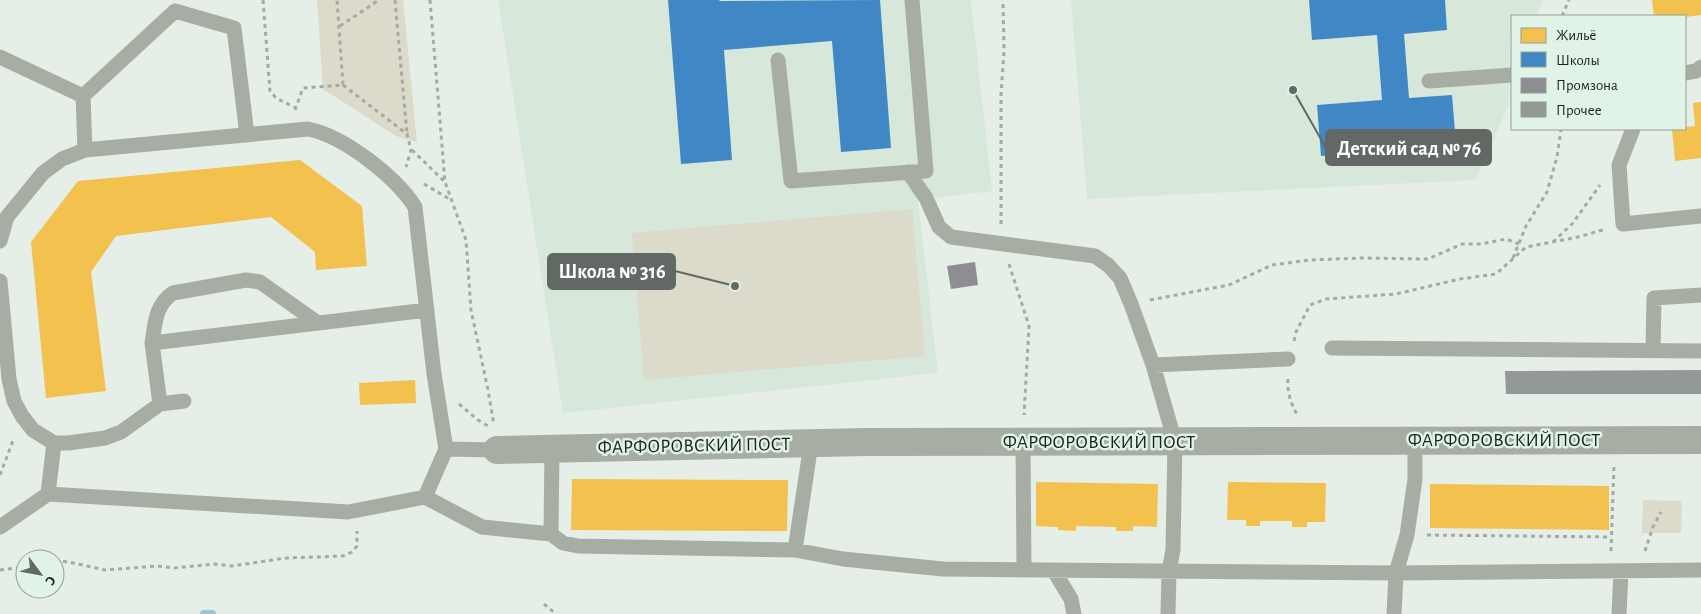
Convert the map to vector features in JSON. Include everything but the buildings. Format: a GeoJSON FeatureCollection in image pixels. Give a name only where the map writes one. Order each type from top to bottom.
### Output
{"type":"FeatureCollection","features":[{"type":"Feature","properties":{"kind":"street","name":"ФАРФОРОВСКИЙ ПОСТ"},"geometry":{"type":"LineString","coordinates":[[497,450],[865,442],[1701,440]]}},
{"type":"Feature","properties":{"kind":"lane"},"geometry":{"type":"LineString","coordinates":[[778,60],[791,181],[926,171],[912,0]]}},
{"type":"Feature","properties":{"kind":"lane"},"geometry":{"type":"LineString","coordinates":[[85,150],[83,96],[175,6],[234,28],[247,135]]}},
{"type":"Feature","properties":{"kind":"lane"},"geometry":{"type":"LineString","coordinates":[[0,57],[83,96]]}},
{"type":"Feature","properties":{"kind":"lane"},"geometry":{"type":"LineString","coordinates":[[1686,73],[1696,71],[1701,67]]}},
{"type":"Feature","properties":{"kind":"lane"},"geometry":{"type":"LineString","coordinates":[[1430,81],[1511,74]]}},
{"type":"Feature","properties":{"kind":"lane"},"geometry":{"type":"LineString","coordinates":[[0,241],[7,218],[43,173],[62,159],[85,150],[308,129],[320,131],[358,152],[407,195],[415,207],[434,374],[446,449],[425,497]]}},
{"type":"Feature","properties":{"kind":"lane"},"geometry":{"type":"LineString","coordinates":[[1633,130],[1619,165],[1623,224],[1701,216]]}},
{"type":"Feature","properties":{"kind":"lane"},"geometry":{"type":"LineString","coordinates":[[908,172],[926,198],[939,227],[951,237],[1095,256],[1108,264],[1120,278],[1153,365],[1175,442],[1173,550],[1169,571],[1168,614]]}},
{"type":"Feature","properties":{"kind":"lane"},"geometry":{"type":"LineString","coordinates":[[160,404],[152,343],[155,322],[164,298],[172,294],[246,280],[260,282],[318,323]]}},
{"type":"Feature","properties":{"kind":"lane"},"geometry":{"type":"LineString","coordinates":[[0,286],[9,379],[14,401],[22,416],[34,430],[54,443],[106,438],[121,432],[160,404],[184,401]]}},
{"type":"Feature","properties":{"kind":"lane"},"geometry":{"type":"LineString","coordinates":[[1653,350],[1654,298],[1701,295]]}},
{"type":"Feature","properties":{"kind":"lane"},"geometry":{"type":"LineString","coordinates":[[152,343],[427,310]]}},
{"type":"Feature","properties":{"kind":"lane"},"geometry":{"type":"LineString","coordinates":[[1332,348],[1701,351]]}},
{"type":"Feature","properties":{"kind":"lane"},"geometry":{"type":"LineString","coordinates":[[1153,365],[1288,359]]}},
{"type":"Feature","properties":{"kind":"lane"},"geometry":{"type":"LineString","coordinates":[[1023,441],[1024,570]]}},
{"type":"Feature","properties":{"kind":"lane"},"geometry":{"type":"LineString","coordinates":[[1394,614],[1396,573],[1407,535],[1415,479],[1415,441]]}},
{"type":"Feature","properties":{"kind":"lane"},"geometry":{"type":"LineString","coordinates":[[48,494],[54,443]]}},
{"type":"Feature","properties":{"kind":"lane"},"geometry":{"type":"LineString","coordinates":[[795,550],[811,444]]}},
{"type":"Feature","properties":{"kind":"lane"},"geometry":{"type":"LineString","coordinates":[[551,534],[552,448]]}},
{"type":"Feature","properties":{"kind":"lane"},"geometry":{"type":"LineString","coordinates":[[446,449],[497,450]]}},
{"type":"Feature","properties":{"kind":"lane"},"geometry":{"type":"LineString","coordinates":[[0,526],[48,494],[348,512],[425,497],[482,527],[551,534],[563,543],[578,546],[795,550],[843,559],[934,568],[1054,571],[1396,573],[1701,570]]}},
{"type":"Feature","properties":{"kind":"lane"},"geometry":{"type":"LineString","coordinates":[[1054,571],[1071,599],[1074,614]]}},
{"type":"Feature","properties":{"kind":"lane"},"geometry":{"type":"LineString","coordinates":[[1616,571],[1619,614]]}},
{"type":"Feature","properties":{"kind":"path"},"geometry":{"type":"LineString","coordinates":[[263,0],[270,91],[276,98],[296,108]]}},
{"type":"Feature","properties":{"kind":"path"},"geometry":{"type":"LineString","coordinates":[[337,0],[343,85]]}},
{"type":"Feature","properties":{"kind":"path"},"geometry":{"type":"LineString","coordinates":[[339,26],[379,0]]}},
{"type":"Feature","properties":{"kind":"path"},"geometry":{"type":"LineString","coordinates":[[394,183],[409,161],[411,150],[395,0]]}},
{"type":"Feature","properties":{"kind":"path"},"geometry":{"type":"LineString","coordinates":[[430,0],[445,182],[466,240],[471,310],[488,390],[494,430],[466,411],[434,374]]}},
{"type":"Feature","properties":{"kind":"path"},"geometry":{"type":"LineString","coordinates":[[1003,0],[1004,28],[1000,146],[1001,218],[1003,244],[1028,326],[1023,441]]}},
{"type":"Feature","properties":{"kind":"path"},"geometry":{"type":"LineString","coordinates":[[1562,15],[1569,0]]}},
{"type":"Feature","properties":{"kind":"path"},"geometry":{"type":"LineString","coordinates":[[287,131],[303,88],[343,85],[408,134]]}},
{"type":"Feature","properties":{"kind":"path"},"geometry":{"type":"LineString","coordinates":[[1512,259],[1526,226],[1546,192],[1557,157],[1560,130]]}},
{"type":"Feature","properties":{"kind":"path"},"geometry":{"type":"LineString","coordinates":[[411,150],[445,182]]}},
{"type":"Feature","properties":{"kind":"path"},"geometry":{"type":"LineString","coordinates":[[1553,242],[1572,224],[1595,191],[1619,165]]}},
{"type":"Feature","properties":{"kind":"path"},"geometry":{"type":"LineString","coordinates":[[404,170],[451,200]]}},
{"type":"Feature","properties":{"kind":"path"},"geometry":{"type":"LineString","coordinates":[[1306,442],[1299,416],[1291,403],[1289,395],[1288,359],[1296,332],[1310,306],[1326,299],[1396,294],[1460,279],[1496,274],[1526,247],[1578,237],[1623,224]]}},
{"type":"Feature","properties":{"kind":"path"},"geometry":{"type":"LineString","coordinates":[[1131,304],[1229,286],[1272,265],[1310,260],[1362,258],[1428,259],[1462,244],[1481,244],[1506,240],[1519,244]]}},
{"type":"Feature","properties":{"kind":"path"},"geometry":{"type":"LineString","coordinates":[[0,475],[22,416]]}},
{"type":"Feature","properties":{"kind":"path"},"geometry":{"type":"LineString","coordinates":[[1615,439],[1612,537],[1616,571]]}},
{"type":"Feature","properties":{"kind":"path"},"geometry":{"type":"LineString","coordinates":[[65,562],[105,570],[157,566],[174,568],[215,564],[232,566],[286,558],[343,556],[352,552],[357,546],[358,533],[348,512]]}},
{"type":"Feature","properties":{"kind":"path"},"geometry":{"type":"LineString","coordinates":[[1639,571],[1653,527],[1661,512]]}},
{"type":"Feature","properties":{"kind":"path"},"geometry":{"type":"LineString","coordinates":[[1407,535],[1612,537]]}},
{"type":"Feature","properties":{"kind":"path"},"geometry":{"type":"LineString","coordinates":[[0,570],[15,568]]}},
{"type":"Feature","properties":{"kind":"path"},"geometry":{"type":"LineString","coordinates":[[544,604],[556,614]]}},
{"type":"Feature","properties":{"kind":"shaded area"},"geometry":{"type":"Polygon","coordinates":[[[317,0],[403,0],[417,142],[396,136],[323,89],[317,0]]]}},
{"type":"Feature","properties":{"kind":"shaded area"},"geometry":{"type":"Polygon","coordinates":[[[498,0],[971,0],[992,191],[918,200],[938,373],[563,413],[498,0]]]}},
{"type":"Feature","properties":{"kind":"shaded area"},"geometry":{"type":"Polygon","coordinates":[[[1071,0],[1543,0],[1536,15],[1511,15],[1509,104],[1476,180],[1087,199],[1071,0]]]}},
{"type":"Feature","properties":{"kind":"shaded area"},"geometry":{"type":"Polygon","coordinates":[[[912,209],[925,356],[644,380],[632,233],[912,209]]]}},
{"type":"Feature","properties":{"kind":"shaded area"},"geometry":{"type":"Polygon","coordinates":[[[1643,500],[1682,501],[1681,533],[1642,533],[1643,500]]]}},
{"type":"Feature","properties":{"kind":"waterway"},"geometry":{"type":"LineString","coordinates":[[204,614],[212,614]]}},
{"type":"Feature","properties":{"kind":"place","name":"Детский сад № 76"},"geometry":{"type":"Point","coordinates":[1293,90]}},
{"type":"Feature","properties":{"kind":"place","name":"Школа № 316"},"geometry":{"type":"Point","coordinates":[735,286]}}]}
